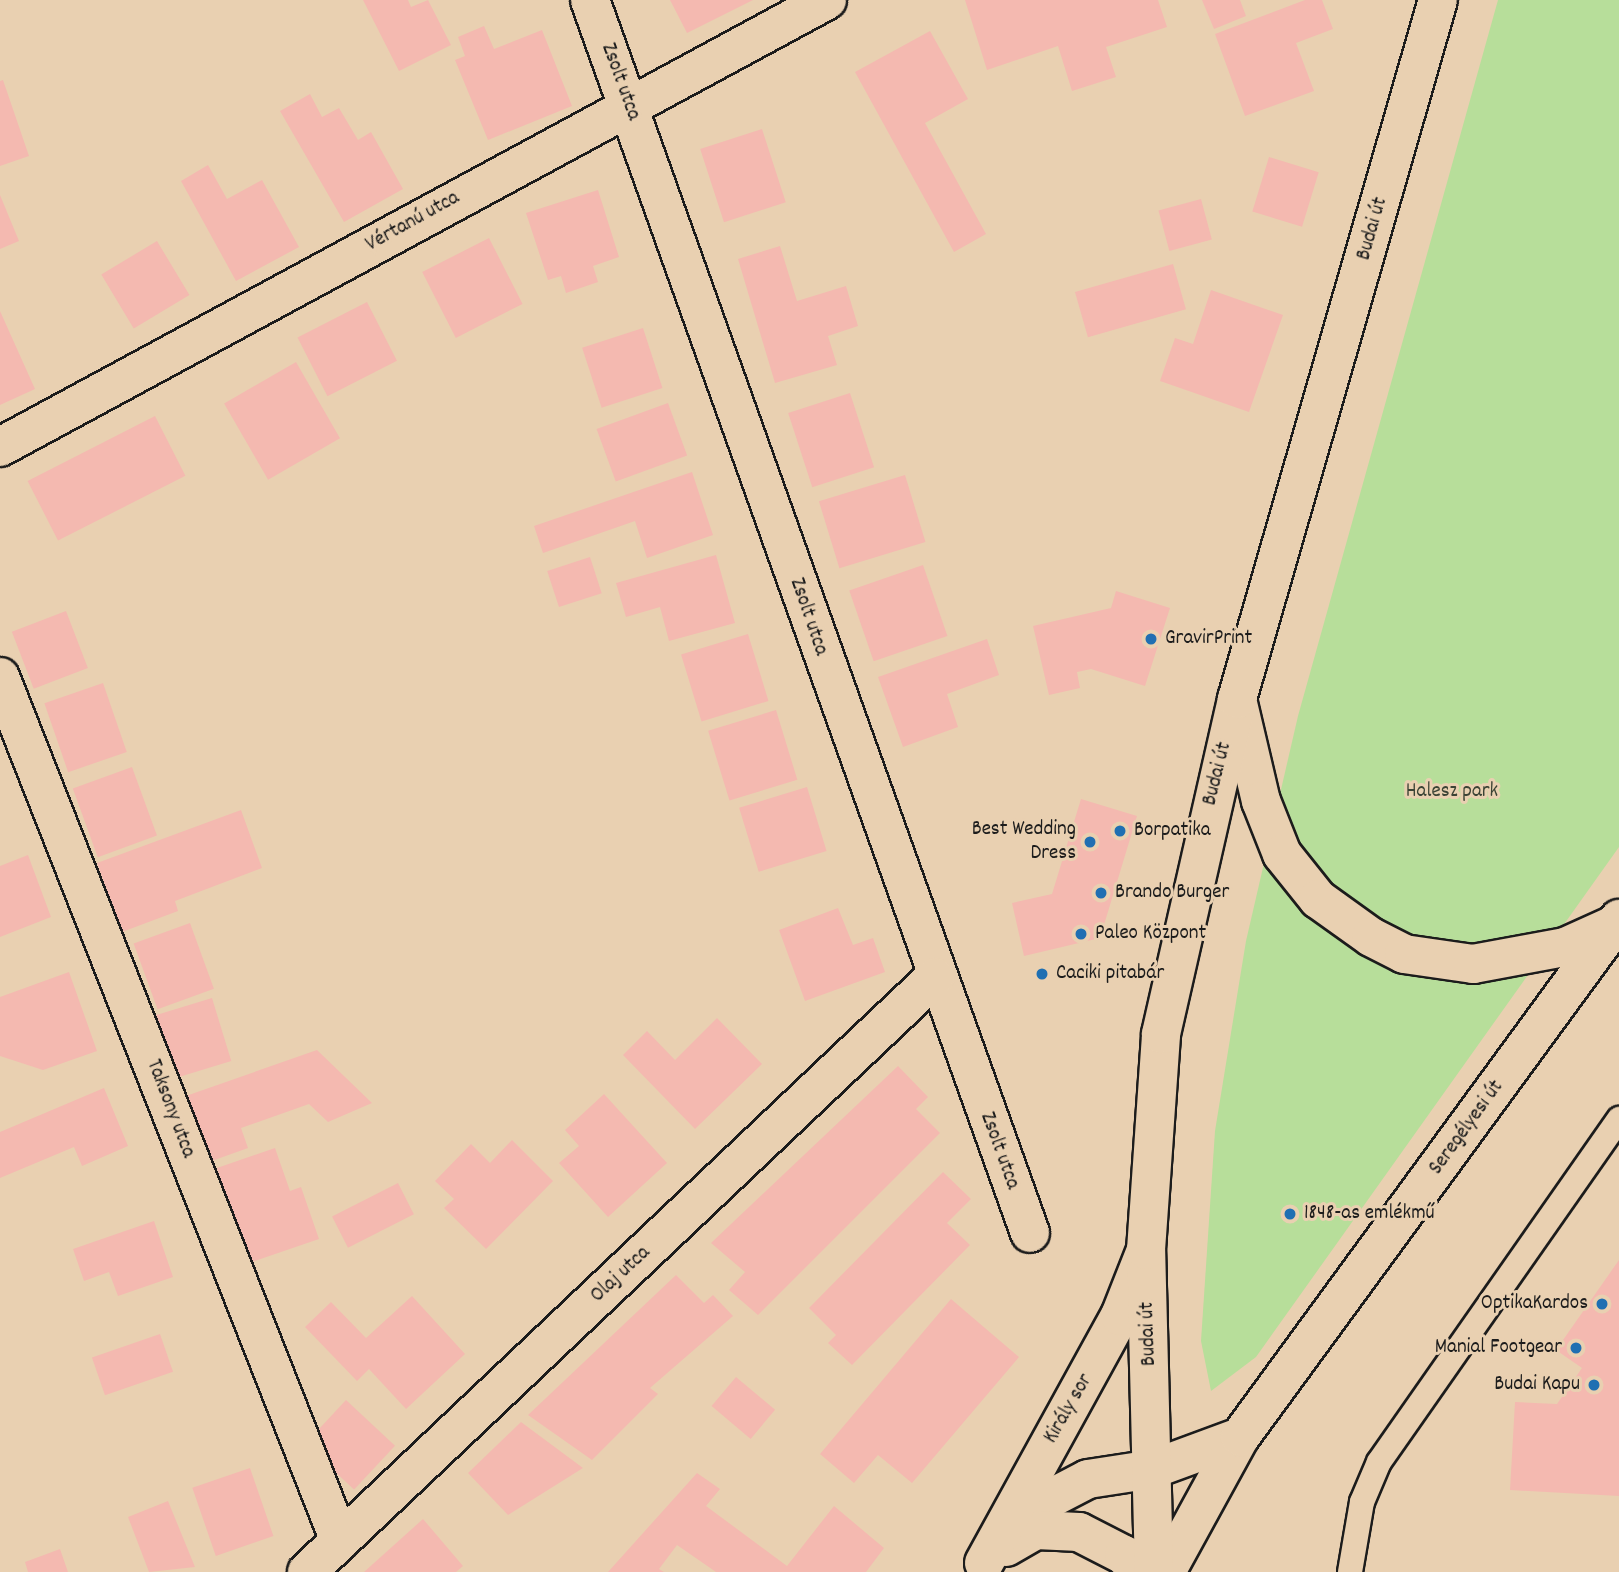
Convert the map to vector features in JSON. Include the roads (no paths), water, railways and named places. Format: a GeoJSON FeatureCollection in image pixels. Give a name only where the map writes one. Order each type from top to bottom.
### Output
{"type":"FeatureCollection","features":[{"type":"Feature","properties":{"kind":"street","name":"Zsolt utca"},"geometry":{"type":"LineString","coordinates":[[590,0],[935,977],[1030,1233]]}},
{"type":"Feature","properties":{"kind":"street","name":"Vértanú utca"},"geometry":{"type":"LineString","coordinates":[[0,447],[628,105],[827,0]]}},
{"type":"Feature","properties":{"kind":"street","name":"Budai út"},"geometry":{"type":"LineString","coordinates":[[1154,1572],[1146,1251],[1161,1034],[1237,699],[1438,0]]}},
{"type":"Feature","properties":{"kind":"street","name":"Taksony utca"},"geometry":{"type":"LineString","coordinates":[[0,677],[340,1541]]}},
{"type":"Feature","properties":{"kind":"street"},"geometry":{"type":"LineString","coordinates":[[1237,699],[1261,801],[1282,854],[1318,899],[1371,937],[1404,954],[1473,964],[1565,947],[1617,922]]}},
{"type":"Feature","properties":{"kind":"street","name":"Seregélyesi út"},"geometry":{"type":"LineString","coordinates":[[1166,1572],[1240,1437],[1617,922]]}},
{"type":"Feature","properties":{"kind":"street","name":"Olaj utca"},"geometry":{"type":"LineString","coordinates":[[307,1572],[935,977]]}},
{"type":"Feature","properties":{"kind":"street","name":"Király sor"},"geometry":{"type":"LineString","coordinates":[[981,1567],[1120,1316],[1146,1251]]}},
{"type":"Feature","properties":{"kind":"street"},"geometry":{"type":"LineString","coordinates":[[981,1567],[1038,1506],[1063,1489],[1102,1474],[1153,1469],[1240,1437]]}},
{"type":"Feature","properties":{"kind":"street"},"geometry":{"type":"LineString","coordinates":[[981,1567],[1016,1539],[1058,1529],[1110,1546],[1139,1572]]}},
{"type":"Feature","properties":{"kind":"lane"},"geometry":{"type":"LineString","coordinates":[[1350,1572],[1362,1502],[1380,1462],[1619,1119]]}},
{"type":"Feature","properties":{"kind":"place","name":"GravirPrint"},"geometry":{"type":"Point","coordinates":[1151,639]}},
{"type":"Feature","properties":{"kind":"place","name":"Borpatika"},"geometry":{"type":"Point","coordinates":[1120,831]}},
{"type":"Feature","properties":{"kind":"place","name":"Best Wedding Dress"},"geometry":{"type":"Point","coordinates":[1090,842]}},
{"type":"Feature","properties":{"kind":"place","name":"Brando Burger"},"geometry":{"type":"Point","coordinates":[1101,893]}},
{"type":"Feature","properties":{"kind":"place","name":"Paleo Központ"},"geometry":{"type":"Point","coordinates":[1081,934]}},
{"type":"Feature","properties":{"kind":"place","name":"Caciki pitabár"},"geometry":{"type":"Point","coordinates":[1042,974]}},
{"type":"Feature","properties":{"kind":"place","name":"1848-as emlékmű"},"geometry":{"type":"Point","coordinates":[1290,1214]}},
{"type":"Feature","properties":{"kind":"place","name":"OptikaKardos"},"geometry":{"type":"Point","coordinates":[1602,1304]}},
{"type":"Feature","properties":{"kind":"place","name":"Manial Footgear"},"geometry":{"type":"Point","coordinates":[1576,1348]}},
{"type":"Feature","properties":{"kind":"place","name":"Budai Kapu"},"geometry":{"type":"Point","coordinates":[1594,1385]}},
{"type":"Feature","properties":{"kind":"park label","name":"Halesz park"},"geometry":{"type":"Point","coordinates":[1452,792]}}]}
